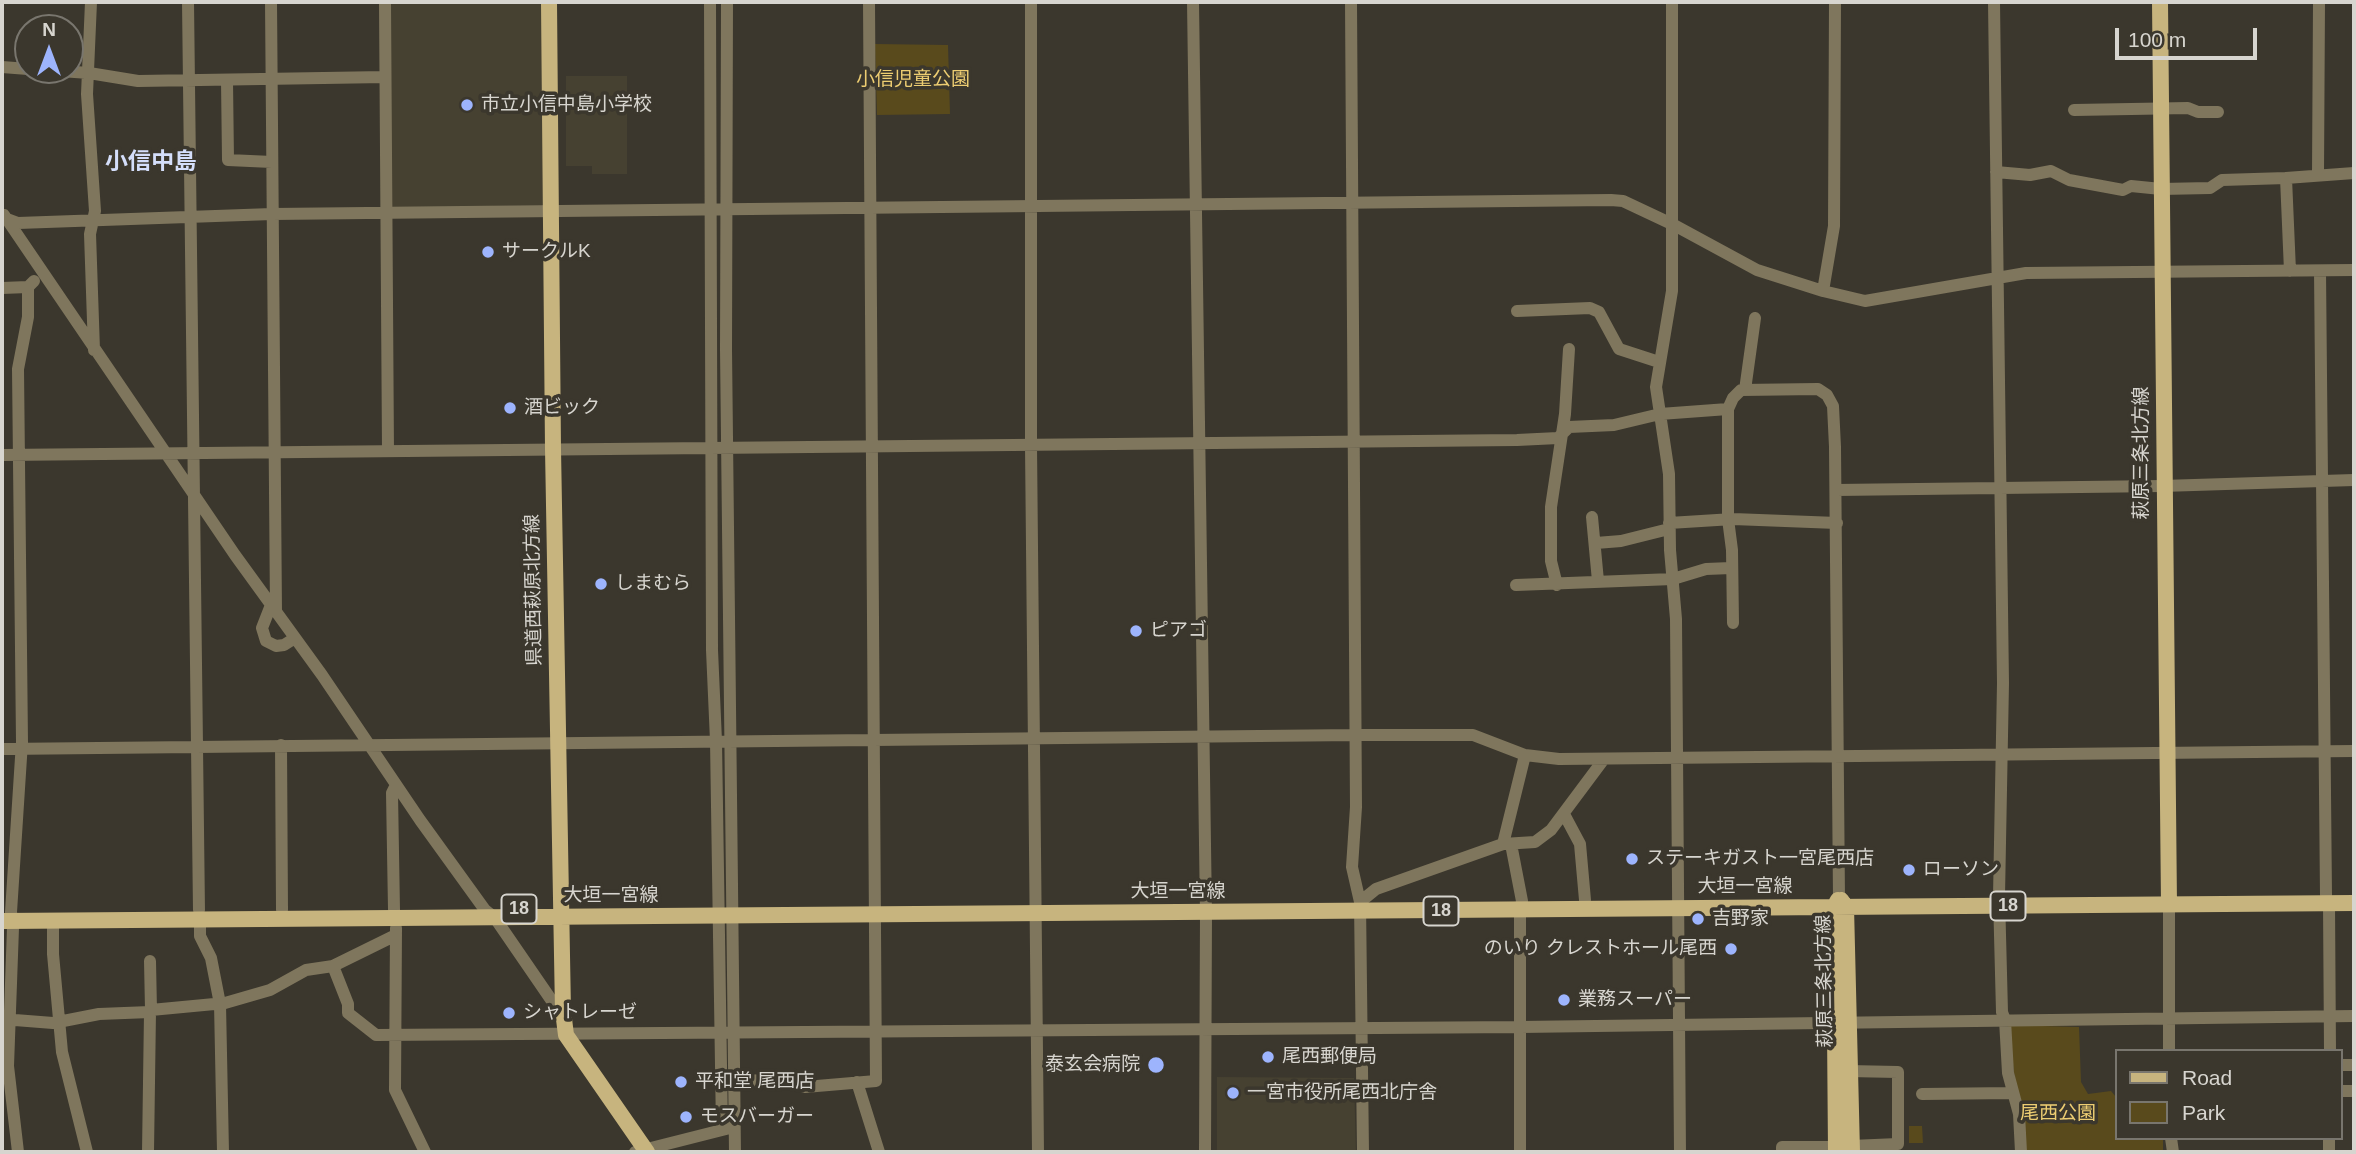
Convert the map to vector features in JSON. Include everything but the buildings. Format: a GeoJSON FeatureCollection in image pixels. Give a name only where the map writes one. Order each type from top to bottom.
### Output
{"type":"FeatureCollection","features":[{"type":"Feature","properties":{"kind":"main road","name":"県道西萩原北方線"},"geometry":{"type":"LineString","coordinates":[[549,2],[553,449],[563,1011],[566,1035],[643,1151]]}},
{"type":"Feature","properties":{"kind":"main road","name":"萩原三条北方線"},"geometry":{"type":"LineString","coordinates":[[2160,2],[2162,486],[2169,900]]}},
{"type":"Feature","properties":{"kind":"main road","name":"大垣一宮線"},"geometry":{"type":"LineString","coordinates":[[2328,899],[2354,894]]}},
{"type":"Feature","properties":{"kind":"main road","name":"大垣一宮線"},"geometry":{"type":"LineString","coordinates":[[7,916],[2328,899],[2354,903]]}},
{"type":"Feature","properties":{"kind":"main road","name":"大垣一宮線"},"geometry":{"type":"LineString","coordinates":[[1521,906],[1585,900],[1679,903]]}},
{"type":"Feature","properties":{"kind":"main road","name":"萩原三条北方線"},"geometry":{"type":"LineString","coordinates":[[1840,904],[1844,1149]]}},
{"type":"Feature","properties":{"kind":"main road","name":"大垣一宮線"},"geometry":{"type":"LineString","coordinates":[[7,916],[53,919],[282,910],[395,913]]}},
{"type":"Feature","properties":{"kind":"main road","name":"萩原三条北方線"},"geometry":{"type":"LineString","coordinates":[[1841,1021],[1848,1071],[1844,1149]]}},
{"type":"Feature","properties":{"kind":"street"},"geometry":{"type":"LineString","coordinates":[[91,2],[89,160],[94,220],[90,234],[94,350]]}},
{"type":"Feature","properties":{"kind":"street"},"geometry":{"type":"LineString","coordinates":[[188,2],[199,914],[200,936],[211,958],[220,1004],[223,1152]]}},
{"type":"Feature","properties":{"kind":"street"},"geometry":{"type":"LineString","coordinates":[[271,2],[273,608],[262,628],[266,641],[279,646],[295,638]]}},
{"type":"Feature","properties":{"kind":"street"},"geometry":{"type":"LineString","coordinates":[[385,2],[388,451]]}},
{"type":"Feature","properties":{"kind":"street"},"geometry":{"type":"LineString","coordinates":[[710,2],[712,650],[725,912],[729,1128],[735,1152]]}},
{"type":"Feature","properties":{"kind":"street"},"geometry":{"type":"LineString","coordinates":[[725,912],[730,741],[727,2]]}},
{"type":"Feature","properties":{"kind":"street"},"geometry":{"type":"LineString","coordinates":[[735,1080],[784,1081],[804,1087],[876,1081],[872,910],[872,208],[869,2]]}},
{"type":"Feature","properties":{"kind":"street"},"geometry":{"type":"LineString","coordinates":[[1031,2],[1031,446],[1038,1152]]}},
{"type":"Feature","properties":{"kind":"street"},"geometry":{"type":"LineString","coordinates":[[1194,2],[1206,908],[1205,1152]]}},
{"type":"Feature","properties":{"kind":"street"},"geometry":{"type":"LineString","coordinates":[[1351,2],[1356,441],[1356,807],[1352,867],[1360,906],[1363,1152]]}},
{"type":"Feature","properties":{"kind":"street"},"geometry":{"type":"LineString","coordinates":[[1672,2],[1672,291],[1656,387],[1669,474],[1673,579],[1680,1152]]}},
{"type":"Feature","properties":{"kind":"street"},"geometry":{"type":"LineString","coordinates":[[1823,292],[1834,226],[1835,2]]}},
{"type":"Feature","properties":{"kind":"street"},"geometry":{"type":"LineString","coordinates":[[1994,2],[2000,488],[1999,901],[2002,1012],[2005,1020],[2008,1073],[2019,1114],[2021,1152]]}},
{"type":"Feature","properties":{"kind":"street"},"geometry":{"type":"LineString","coordinates":[[2318,174],[2319,2]]}},
{"type":"Feature","properties":{"kind":"street"},"geometry":{"type":"LineString","coordinates":[[84,73],[129,81],[385,77]]}},
{"type":"Feature","properties":{"kind":"street"},"geometry":{"type":"LineString","coordinates":[[227,81],[228,160],[272,162]]}},
{"type":"Feature","properties":{"kind":"street"},"geometry":{"type":"LineString","coordinates":[[2074,110],[2161,108],[2218,112]]}},
{"type":"Feature","properties":{"kind":"street"},"geometry":{"type":"LineString","coordinates":[[1996,172],[2030,175],[2051,171],[2069,180],[2123,190],[2131,186],[2161,190],[2210,188],[2222,180],[2354,173]]}},
{"type":"Feature","properties":{"kind":"street"},"geometry":{"type":"LineString","coordinates":[[2286,178],[2290,271]]}},
{"type":"Feature","properties":{"kind":"street"},"geometry":{"type":"LineString","coordinates":[[3,214],[18,223],[272,214],[1611,200],[1623,201],[1674,225],[1757,270],[1823,292],[1865,301],[2026,273],[2354,270]]}},
{"type":"Feature","properties":{"kind":"street"},"geometry":{"type":"LineString","coordinates":[[3,214],[165,454],[396,785],[552,1000],[563,1011]]}},
{"type":"Feature","properties":{"kind":"street"},"geometry":{"type":"LineString","coordinates":[[2320,271],[2329,1049]]}},
{"type":"Feature","properties":{"kind":"street"},"geometry":{"type":"LineString","coordinates":[[2,288],[28,287],[42,273]]}},
{"type":"Feature","properties":{"kind":"street"},"geometry":{"type":"LineString","coordinates":[[18,1152],[8,1066],[7,916],[20,748],[18,369],[28,317],[28,287]]}},
{"type":"Feature","properties":{"kind":"street"},"geometry":{"type":"LineString","coordinates":[[1517,311],[1590,308],[1599,312],[1619,349],[1659,362]]}},
{"type":"Feature","properties":{"kind":"street"},"geometry":{"type":"LineString","coordinates":[[1745,390],[1755,318]]}},
{"type":"Feature","properties":{"kind":"street"},"geometry":{"type":"LineString","coordinates":[[1557,585],[1549,537],[1569,349]]}},
{"type":"Feature","properties":{"kind":"street"},"geometry":{"type":"LineString","coordinates":[[1733,623],[1732,550],[1728,519],[1728,410],[1733,398],[1745,390],[1818,389],[1827,395],[1833,406],[1837,523],[1840,904]]}},
{"type":"Feature","properties":{"kind":"street"},"geometry":{"type":"LineString","coordinates":[[2,455],[1517,440],[1558,438],[1569,427],[1614,425],[1660,414],[1728,410]]}},
{"type":"Feature","properties":{"kind":"street"},"geometry":{"type":"LineString","coordinates":[[1836,490],[2162,486],[2354,480]]}},
{"type":"Feature","properties":{"kind":"street"},"geometry":{"type":"LineString","coordinates":[[1592,517],[1598,581]]}},
{"type":"Feature","properties":{"kind":"street"},"geometry":{"type":"LineString","coordinates":[[1596,543],[1621,541],[1669,526],[1728,519],[1837,523]]}},
{"type":"Feature","properties":{"kind":"street"},"geometry":{"type":"LineString","coordinates":[[1516,585],[1673,579],[1706,569],[1731,568]]}},
{"type":"Feature","properties":{"kind":"street"},"geometry":{"type":"LineString","coordinates":[[2,748],[1356,735],[1473,736],[1525,755],[1604,759],[2354,751]]}},
{"type":"Feature","properties":{"kind":"street"},"geometry":{"type":"LineString","coordinates":[[281,745],[282,910]]}},
{"type":"Feature","properties":{"kind":"street"},"geometry":{"type":"LineString","coordinates":[[1520,1152],[1521,906],[1507,844],[1525,755]]}},
{"type":"Feature","properties":{"kind":"street"},"geometry":{"type":"LineString","coordinates":[[1360,906],[1376,889],[1507,844],[1535,842],[1551,830],[1604,759]]}},
{"type":"Feature","properties":{"kind":"street"},"geometry":{"type":"LineString","coordinates":[[396,785],[393,793],[395,1090],[425,1152]]}},
{"type":"Feature","properties":{"kind":"street"},"geometry":{"type":"LineString","coordinates":[[1564,814],[1580,844],[1585,900]]}},
{"type":"Feature","properties":{"kind":"street"},"geometry":{"type":"LineString","coordinates":[[2169,900],[2169,1049]]}},
{"type":"Feature","properties":{"kind":"street"},"geometry":{"type":"LineString","coordinates":[[53,919],[58,1021],[64,1067],[87,1152]]}},
{"type":"Feature","properties":{"kind":"street"},"geometry":{"type":"LineString","coordinates":[[6,1019],[58,1021],[99,1014],[220,1004],[270,990],[306,970],[333,966],[396,935]]}},
{"type":"Feature","properties":{"kind":"street"},"geometry":{"type":"LineString","coordinates":[[148,1152],[150,961]]}},
{"type":"Feature","properties":{"kind":"street"},"geometry":{"type":"LineString","coordinates":[[333,966],[348,1004],[348,1013],[376,1035],[1206,1027],[1520,1027],[2354,1016]]}},
{"type":"Feature","properties":{"kind":"street"},"geometry":{"type":"LineString","coordinates":[[727,1033],[735,1080],[729,1128]]}},
{"type":"Feature","properties":{"kind":"street"},"geometry":{"type":"LineString","coordinates":[[1782,1152],[1782,1147],[1844,1149],[1898,1144],[1898,1072],[1848,1071]]}},
{"type":"Feature","properties":{"kind":"street"},"geometry":{"type":"LineString","coordinates":[[857,1082],[879,1152]]}},
{"type":"Feature","properties":{"kind":"street"},"geometry":{"type":"LineString","coordinates":[[1922,1094],[2013,1093]]}},
{"type":"Feature","properties":{"kind":"street"},"geometry":{"type":"LineString","coordinates":[[643,1151],[729,1128]]}},
{"type":"Feature","properties":{"kind":"shaded area","name":"市立小信中島小学校"},"geometry":{"type":"Polygon","coordinates":[[[393,2],[542,2],[544,205],[391,208],[390,5],[393,2]]]}},
{"type":"Feature","properties":{"kind":"shaded area"},"geometry":{"type":"Polygon","coordinates":[[[566,76],[627,76],[627,174],[592,174],[592,166],[566,166],[566,76]]]}},
{"type":"Feature","properties":{"kind":"shaded area"},"geometry":{"type":"Polygon","coordinates":[[[1217,1077],[1354,1078],[1356,1152],[1217,1152],[1217,1077]]]}},
{"type":"Feature","properties":{"kind":"green space","name":"小信児童公園"},"geometry":{"type":"Polygon","coordinates":[[[875,44],[948,45],[950,114],[877,115],[875,44]]]}},
{"type":"Feature","properties":{"kind":"green space","name":"尾西公園"},"geometry":{"type":"Polygon","coordinates":[[[2008,1025],[2079,1027],[2081,1082],[2088,1094],[2111,1091],[2114,1095],[2114,1140],[2163,1140],[2163,1152],[2024,1152],[2008,1025]]]}},
{"type":"Feature","properties":{"kind":"green space"},"geometry":{"type":"Polygon","coordinates":[[[1909,1126],[1922,1126],[1923,1143],[1909,1143],[1909,1126]]]}},
{"type":"Feature","properties":{"kind":"place","name":"市立小信中島小学校"},"geometry":{"type":"Point","coordinates":[467,105]}},
{"type":"Feature","properties":{"kind":"place","name":"サークルK"},"geometry":{"type":"Point","coordinates":[488,252]}},
{"type":"Feature","properties":{"kind":"place","name":"酒ビック"},"geometry":{"type":"Point","coordinates":[510,408]}},
{"type":"Feature","properties":{"kind":"place","name":"しまむら"},"geometry":{"type":"Point","coordinates":[601,584]}},
{"type":"Feature","properties":{"kind":"place","name":"ピアゴ"},"geometry":{"type":"Point","coordinates":[1136,631]}},
{"type":"Feature","properties":{"kind":"place","name":"ステーキガスト一宮尾西店"},"geometry":{"type":"Point","coordinates":[1632,859]}},
{"type":"Feature","properties":{"kind":"place","name":"ローソン"},"geometry":{"type":"Point","coordinates":[1909,870]}},
{"type":"Feature","properties":{"kind":"place","name":"吉野家"},"geometry":{"type":"Point","coordinates":[1698,919]}},
{"type":"Feature","properties":{"kind":"place","name":"のいり クレストホール尾西"},"geometry":{"type":"Point","coordinates":[1731,949]}},
{"type":"Feature","properties":{"kind":"place","name":"業務スーパー"},"geometry":{"type":"Point","coordinates":[1564,1000]}},
{"type":"Feature","properties":{"kind":"place","name":"シャトレーゼ"},"geometry":{"type":"Point","coordinates":[509,1013]}},
{"type":"Feature","properties":{"kind":"place","name":"尾西郵便局"},"geometry":{"type":"Point","coordinates":[1268,1057]}},
{"type":"Feature","properties":{"kind":"place","name":"泰玄会病院"},"geometry":{"type":"Point","coordinates":[1156,1065]}},
{"type":"Feature","properties":{"kind":"place","name":"平和堂 尾西店"},"geometry":{"type":"Point","coordinates":[681,1082]}},
{"type":"Feature","properties":{"kind":"place","name":"一宮市役所尾西北庁舎"},"geometry":{"type":"Point","coordinates":[1233,1093]}},
{"type":"Feature","properties":{"kind":"place","name":"モスバーガー"},"geometry":{"type":"Point","coordinates":[686,1117]}},
{"type":"Feature","properties":{"kind":"district","name":"小信中島"},"geometry":{"type":"Point","coordinates":[151,163]}}]}
